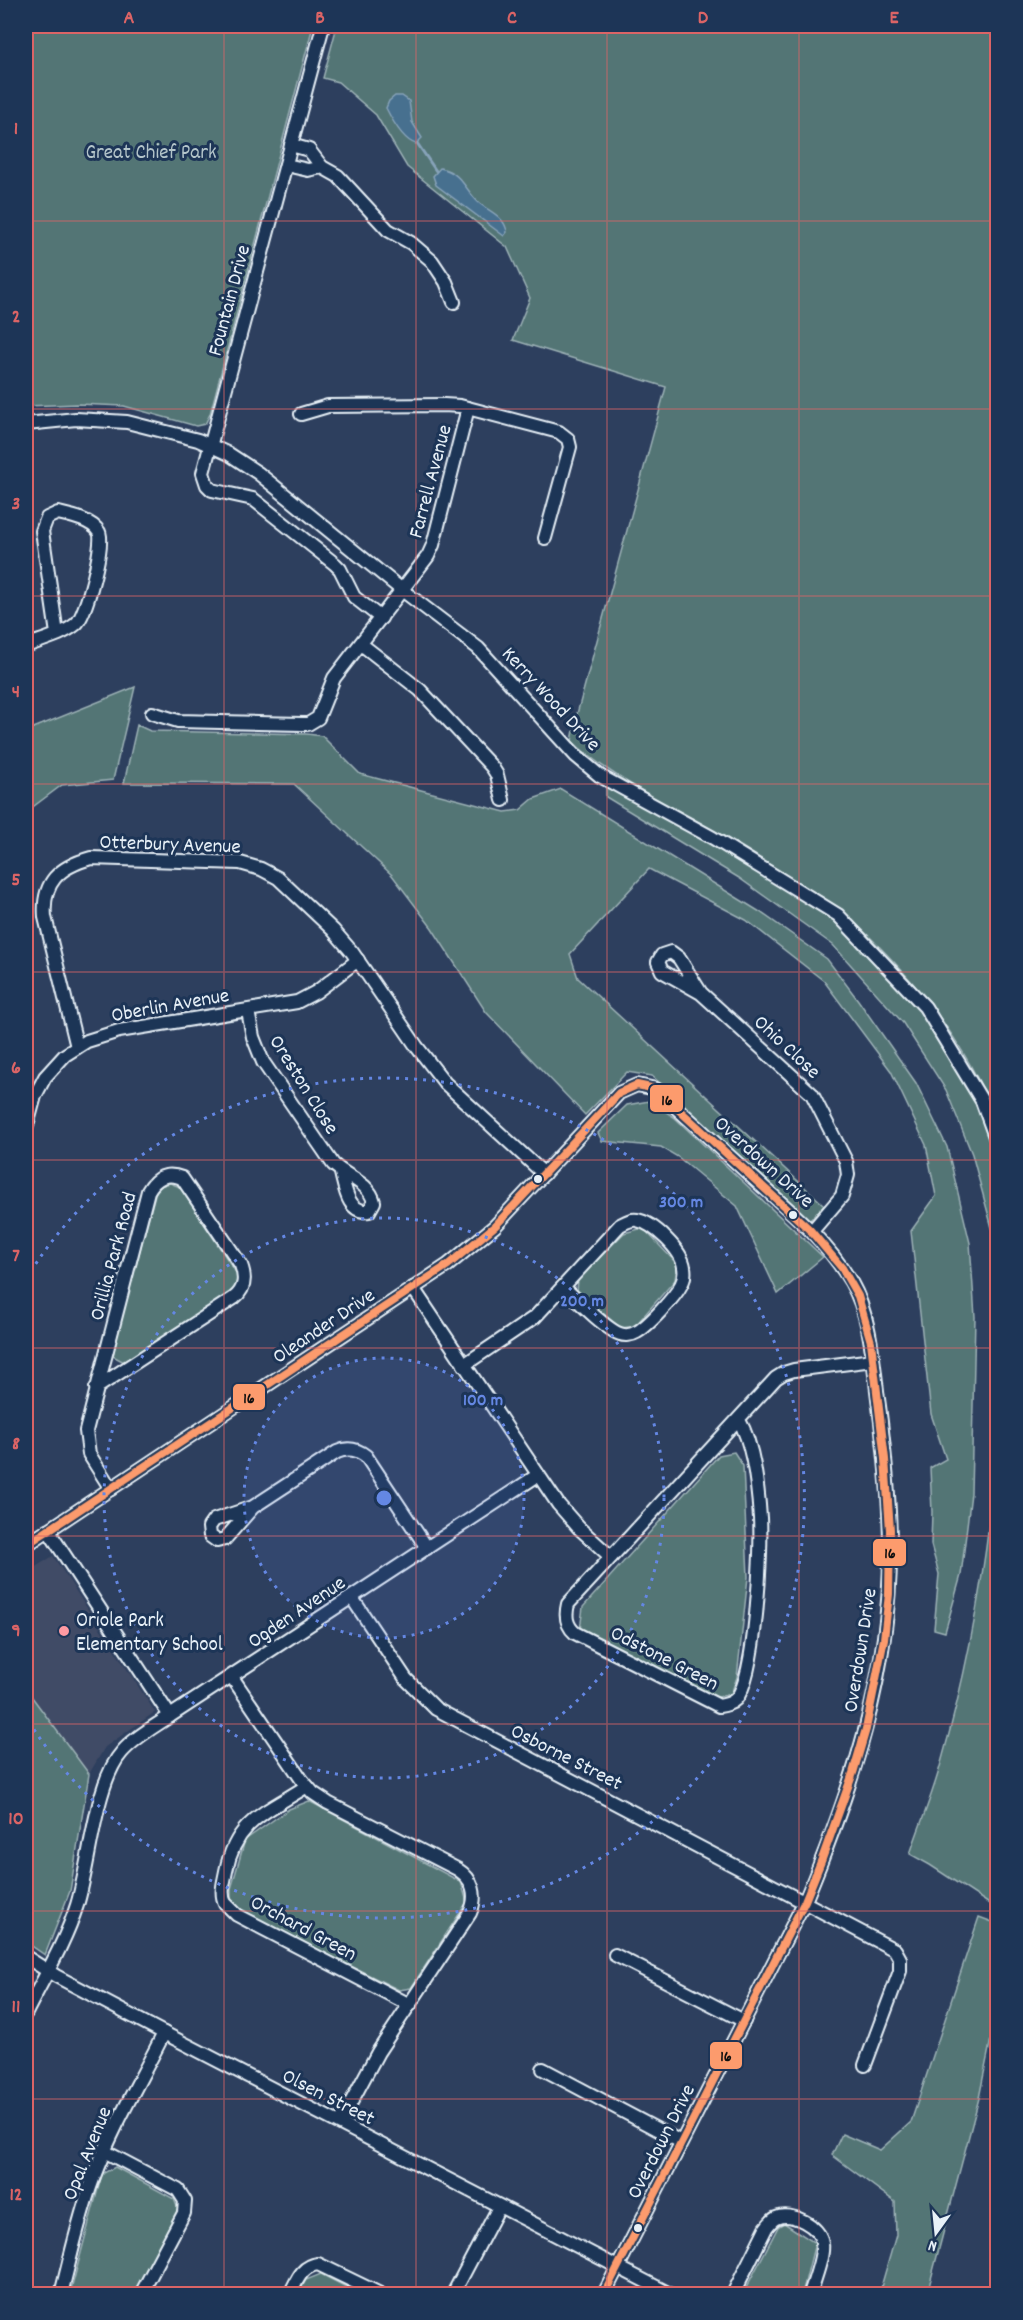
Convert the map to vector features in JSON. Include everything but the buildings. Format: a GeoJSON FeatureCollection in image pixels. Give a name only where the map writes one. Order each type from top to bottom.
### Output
{"type":"FeatureCollection","features":[{"type":"Feature","properties":{"kind":"street","name":"Fountain Drive"},"geometry":{"type":"LineString","coordinates":[[323,26],[203,473],[207,485],[212,490],[253,499],[335,564],[354,597],[381,618]]}},
{"type":"Feature","properties":{"kind":"street"},"geometry":{"type":"LineString","coordinates":[[291,145],[309,150],[322,167],[338,177],[388,230],[411,243],[432,261],[446,282],[454,302]]}},
{"type":"Feature","properties":{"kind":"street"},"geometry":{"type":"LineString","coordinates":[[286,165],[308,170],[322,167]]}},
{"type":"Feature","properties":{"kind":"street"},"geometry":{"type":"LineString","coordinates":[[301,414],[328,406],[444,405],[468,408],[559,432],[568,439],[569,454],[545,538]]}},
{"type":"Feature","properties":{"kind":"street","name":"Farrell Avenue"},"geometry":{"type":"LineString","coordinates":[[152,713],[178,721],[309,724],[318,718],[334,678],[424,562],[434,544],[468,408]]}},
{"type":"Feature","properties":{"kind":"street","name":"Kerry Wood Drive"},"geometry":{"type":"LineString","coordinates":[[26,424],[76,419],[127,422],[174,433],[229,454],[273,484],[402,590],[478,648],[576,756],[600,776],[713,838],[838,915],[926,1007],[982,1101],[998,1145]]}},
{"type":"Feature","properties":{"kind":"street"},"geometry":{"type":"LineString","coordinates":[[26,646],[70,629],[80,621],[101,544],[100,534],[94,526],[58,513],[47,518],[42,531],[57,634]]}},
{"type":"Feature","properties":{"kind":"street"},"geometry":{"type":"LineString","coordinates":[[361,644],[420,690],[492,767],[497,775],[503,800]]}},
{"type":"Feature","properties":{"kind":"street","name":"Otterbury Avenue"},"geometry":{"type":"LineString","coordinates":[[77,1047],[45,908],[46,898],[54,878],[65,867],[91,858],[218,862],[252,866],[269,873],[289,887],[333,930],[358,960],[435,1071],[456,1094],[544,1174]]}},
{"type":"Feature","properties":{"kind":"street","name":"Oberlin Avenue"},"geometry":{"type":"LineString","coordinates":[[26,1129],[40,1086],[58,1061],[77,1047],[97,1037],[113,1033],[303,1000],[316,993],[358,960]]}},
{"type":"Feature","properties":{"kind":"street","name":"Ohio Close"},"geometry":{"type":"LineString","coordinates":[[701,993],[808,1090],[842,1153],[847,1168],[846,1190],[838,1203],[812,1232]]}},
{"type":"Feature","properties":{"kind":"street","name":"Oreston Close"},"geometry":{"type":"LineString","coordinates":[[248,1011],[253,1036],[268,1070],[341,1173]]}},
{"type":"Feature","properties":{"kind":"street","name":"Overdown Drive"},"geometry":{"type":"LineString","coordinates":[[604,2295],[805,1902],[831,1838],[860,1751],[883,1648],[890,1573],[890,1523],[884,1443],[873,1360],[866,1317],[851,1283],[836,1259],[812,1232],[656,1089],[638,1085],[619,1093],[611,1101]]}},
{"type":"Feature","properties":{"kind":"street","name":"Oleander Drive"},"geometry":{"type":"LineString","coordinates":[[26,1545],[476,1244],[611,1101]]}},
{"type":"Feature","properties":{"kind":"street","name":"Orillia Park Road"},"geometry":{"type":"LineString","coordinates":[[96,1388],[234,1298],[242,1289],[244,1275],[240,1265],[186,1182],[176,1176],[163,1176],[157,1179],[148,1191],[96,1388],[87,1423],[86,1442],[92,1460],[111,1489]]}},
{"type":"Feature","properties":{"kind":"street"},"geometry":{"type":"LineString","coordinates":[[464,1365],[535,1317],[620,1225],[630,1220],[644,1222],[654,1229],[676,1250],[684,1268],[683,1281],[678,1290],[642,1329],[632,1334],[621,1335],[611,1330],[563,1287]]}},
{"type":"Feature","properties":{"kind":"street"},"geometry":{"type":"LineString","coordinates":[[413,1288],[569,1518],[611,1557]]}},
{"type":"Feature","properties":{"kind":"street","name":"Odstone Green"},"geometry":{"type":"LineString","coordinates":[[739,1420],[749,1442],[759,1517],[760,1548],[751,1650],[742,1686],[733,1701],[724,1705],[713,1704],[575,1633],[570,1629],[566,1618],[568,1605],[772,1382],[784,1373],[873,1360]]}},
{"type":"Feature","properties":{"kind":"street"},"geometry":{"type":"LineString","coordinates":[[253,1507],[337,1452],[343,1449],[355,1450],[366,1456],[427,1548]]}},
{"type":"Feature","properties":{"kind":"street","name":"Ogden Avenue"},"geometry":{"type":"LineString","coordinates":[[26,2013],[76,1908],[103,1788],[120,1753],[170,1716],[538,1475]]}},
{"type":"Feature","properties":{"kind":"street"},"geometry":{"type":"LineString","coordinates":[[48,1530],[170,1716]]}},
{"type":"Feature","properties":{"kind":"street","name":"Osborne Street"},"geometry":{"type":"LineString","coordinates":[[352,1598],[406,1679],[436,1709],[895,1950],[900,1959],[900,1971],[865,2065]]}},
{"type":"Feature","properties":{"kind":"street"},"geometry":{"type":"LineString","coordinates":[[232,1677],[307,1786],[328,1803],[463,1873],[471,1885],[474,1897],[470,1913],[373,2061],[340,2123]]}},
{"type":"Feature","properties":{"kind":"street","name":"Orchard Green"},"geometry":{"type":"LineString","coordinates":[[307,1786],[251,1822],[237,1837],[229,1855],[223,1888],[225,1903],[237,1915],[410,2005]]}},
{"type":"Feature","properties":{"kind":"street"},"geometry":{"type":"LineString","coordinates":[[615,1955],[744,2021]]}},
{"type":"Feature","properties":{"kind":"street","name":"Olsen Street"},"geometry":{"type":"LineString","coordinates":[[26,1957],[47,1971],[164,2033],[670,2295]]}},
{"type":"Feature","properties":{"kind":"street","name":"Opal Avenue"},"geometry":{"type":"LineString","coordinates":[[61,2295],[89,2190],[104,2151],[164,2033]]}},
{"type":"Feature","properties":{"kind":"street"},"geometry":{"type":"LineString","coordinates":[[543,2069],[681,2142]]}},
{"type":"Feature","properties":{"kind":"street"},"geometry":{"type":"LineString","coordinates":[[104,2151],[178,2190],[184,2197],[184,2212],[141,2295]]}},
{"type":"Feature","properties":{"kind":"street"},"geometry":{"type":"LineString","coordinates":[[453,2295],[499,2207]]}},
{"type":"Feature","properties":{"kind":"street"},"geometry":{"type":"LineString","coordinates":[[733,2295],[770,2223],[778,2217],[788,2216],[816,2229],[821,2238],[822,2247],[810,2295]]}},
{"type":"Feature","properties":{"kind":"street"},"geometry":{"type":"LineString","coordinates":[[290,2295],[303,2270],[310,2265],[318,2264],[380,2295]]}},
{"type":"Feature","properties":{"kind":"shaded area"},"geometry":{"type":"Polygon","coordinates":[[[434,26],[480,26],[449,33],[438,30],[434,26]]]}},
{"type":"Feature","properties":{"kind":"shaded area"},"geometry":{"type":"Polygon","coordinates":[[[395,96],[402,96],[409,101],[412,122],[422,138],[416,144],[403,134],[386,108],[395,96]]]}},
{"type":"Feature","properties":{"kind":"shaded area"},"geometry":{"type":"Polygon","coordinates":[[[440,168],[458,177],[478,202],[500,218],[506,227],[507,232],[504,236],[436,185],[433,176],[440,168]]]}},
{"type":"Feature","properties":{"kind":"shaded area","name":"Oriole Park Elementary School"},"geometry":{"type":"Polygon","coordinates":[[[53,1556],[155,1712],[105,1747],[89,1774],[26,1689],[26,1573],[53,1556]]]}},
{"type":"Feature","properties":{"kind":"green space","name":"Great Chief Park"},"geometry":{"type":"Polygon","coordinates":[[[26,26],[313,26],[210,414],[205,424],[196,426],[124,406],[77,404],[26,406],[26,26]]]}},
{"type":"Feature","properties":{"kind":"green space"},"geometry":{"type":"Polygon","coordinates":[[[337,26],[997,26],[997,1123],[969,1063],[933,1008],[889,957],[842,911],[736,843],[622,779],[572,741],[577,714],[666,387],[513,340],[530,298],[507,247],[407,167],[376,115],[338,82],[323,78],[337,26]]]}},
{"type":"Feature","properties":{"kind":"green space"},"geometry":{"type":"Polygon","coordinates":[[[135,687],[113,780],[62,785],[26,812],[26,731],[135,687]]]}},
{"type":"Feature","properties":{"kind":"green space"},"geometry":{"type":"Polygon","coordinates":[[[137,725],[150,731],[322,736],[360,774],[505,812],[520,810],[533,799],[561,789],[760,912],[827,959],[916,1083],[947,1147],[970,1243],[975,1317],[971,1493],[961,1575],[945,1632],[934,1629],[939,1574],[931,1545],[930,1468],[946,1459],[931,1414],[911,1231],[936,1196],[926,1145],[891,1071],[824,981],[746,920],[649,869],[570,954],[578,978],[824,1205],[810,1220],[652,1076],[627,1072],[585,1115],[486,1012],[432,928],[392,875],[294,784],[124,783],[137,725]]]}},
{"type":"Feature","properties":{"kind":"green space"},"geometry":{"type":"Polygon","coordinates":[[[606,786],[838,915],[925,1007],[982,1101],[997,1145],[997,1267],[995,1239],[972,1154],[946,1090],[903,1023],[833,945],[739,878],[606,797],[606,786]]]}},
{"type":"Feature","properties":{"kind":"green space"},"geometry":{"type":"Polygon","coordinates":[[[649,1101],[674,1117],[823,1257],[778,1294],[737,1206],[678,1157],[661,1147],[602,1141],[598,1133],[627,1105],[649,1101]]]}},
{"type":"Feature","properties":{"kind":"green space"},"geometry":{"type":"Polygon","coordinates":[[[170,1183],[180,1187],[237,1274],[236,1289],[124,1362],[113,1356],[114,1347],[157,1187],[170,1183]]]}},
{"type":"Feature","properties":{"kind":"green space"},"geometry":{"type":"Polygon","coordinates":[[[643,1228],[677,1264],[675,1280],[635,1326],[621,1328],[577,1292],[578,1279],[624,1233],[643,1228]]]}},
{"type":"Feature","properties":{"kind":"green space"},"geometry":{"type":"Polygon","coordinates":[[[997,1443],[997,1909],[910,1854],[938,1775],[970,1644],[984,1564],[997,1443]]]}},
{"type":"Feature","properties":{"kind":"green space"},"geometry":{"type":"Polygon","coordinates":[[[734,1452],[743,1466],[748,1577],[737,1677],[731,1694],[714,1698],[580,1630],[583,1607],[719,1455],[734,1452]]]}},
{"type":"Feature","properties":{"kind":"green space"},"geometry":{"type":"Polygon","coordinates":[[[26,1689],[89,1774],[70,1891],[45,1955],[26,1942],[26,1689]]]}},
{"type":"Feature","properties":{"kind":"green space"},"geometry":{"type":"Polygon","coordinates":[[[309,1801],[461,1882],[467,1902],[411,1988],[399,1990],[231,1906],[231,1889],[245,1840],[289,1809],[309,1801]]]}},
{"type":"Feature","properties":{"kind":"green space"},"geometry":{"type":"Polygon","coordinates":[[[979,1917],[998,1924],[997,2009],[979,2098],[927,2294],[879,2294],[896,2235],[895,2202],[832,2155],[842,2134],[880,2150],[911,2122],[979,1917]]]}},
{"type":"Feature","properties":{"kind":"green space"},"geometry":{"type":"Polygon","coordinates":[[[115,2167],[174,2199],[178,2209],[134,2294],[70,2294],[102,2174],[115,2167]]]}},
{"type":"Feature","properties":{"kind":"green space"},"geometry":{"type":"Polygon","coordinates":[[[784,2223],[815,2243],[802,2294],[743,2294],[778,2227],[784,2223]]]}},
{"type":"Feature","properties":{"kind":"green space"},"geometry":{"type":"Polygon","coordinates":[[[321,2274],[360,2294],[298,2294],[306,2280],[321,2274]]]}},
{"type":"Feature","properties":{"kind":"waterway"},"geometry":{"type":"LineString","coordinates":[[417,143],[436,171]]}},
{"type":"Feature","properties":{"kind":"transit line","name":"16"},"geometry":{"type":"LineString","coordinates":[[26,1545],[448,1265],[495,1226],[619,1093],[637,1085],[656,1089],[810,1230],[842,1268],[858,1296],[871,1342],[885,1459],[890,1530],[889,1594],[884,1639],[866,1729],[853,1773],[805,1901],[604,2294]]}},
{"type":"Feature","properties":{"kind":"place","name":"Oriole Park Elementary School"},"geometry":{"type":"Point","coordinates":[64,1631]}}]}
